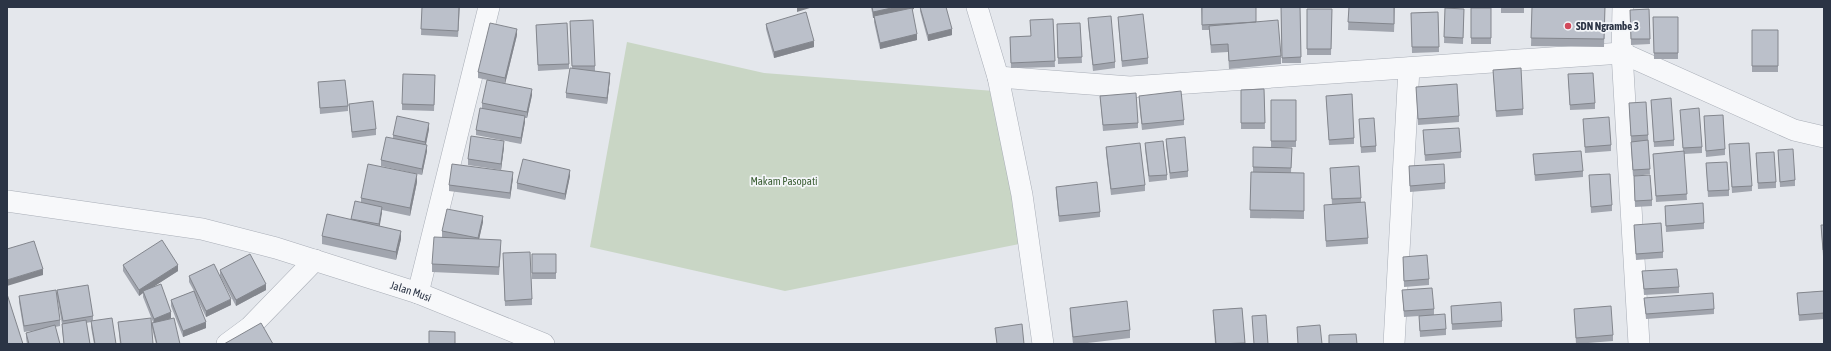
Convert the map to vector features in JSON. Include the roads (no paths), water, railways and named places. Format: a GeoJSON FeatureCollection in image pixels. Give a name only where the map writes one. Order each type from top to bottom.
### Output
{"type":"FeatureCollection","features":[{"type":"Feature","properties":{"kind":"street"},"geometry":{"type":"LineString","coordinates":[[418,293],[489,7]]}},
{"type":"Feature","properties":{"kind":"street"},"geometry":{"type":"LineString","coordinates":[[977,7],[998,77],[1022,195],[1043,344]]}},
{"type":"Feature","properties":{"kind":"street"},"geometry":{"type":"LineString","coordinates":[[1623,7],[1622,53],[1639,344]]}},
{"type":"Feature","properties":{"kind":"street"},"geometry":{"type":"LineString","coordinates":[[998,77],[1130,86],[1622,53],[1794,130],[1824,138]]}},
{"type":"Feature","properties":{"kind":"street"},"geometry":{"type":"LineString","coordinates":[[1394,344],[1409,68]]}},
{"type":"Feature","properties":{"kind":"street","name":"Jalan Musi"},"geometry":{"type":"LineString","coordinates":[[7,201],[202,229],[276,248],[418,293],[544,344]]}},
{"type":"Feature","properties":{"kind":"street"},"geometry":{"type":"LineString","coordinates":[[227,344],[250,328],[315,260]]}},
{"type":"Feature","properties":{"kind":"place","name":"SDN Ngrambe 3"},"geometry":{"type":"Point","coordinates":[1568,26]}},
{"type":"Feature","properties":{"kind":"park label","name":"Makam Pasopati"},"geometry":{"type":"Point","coordinates":[784,181]}}]}
